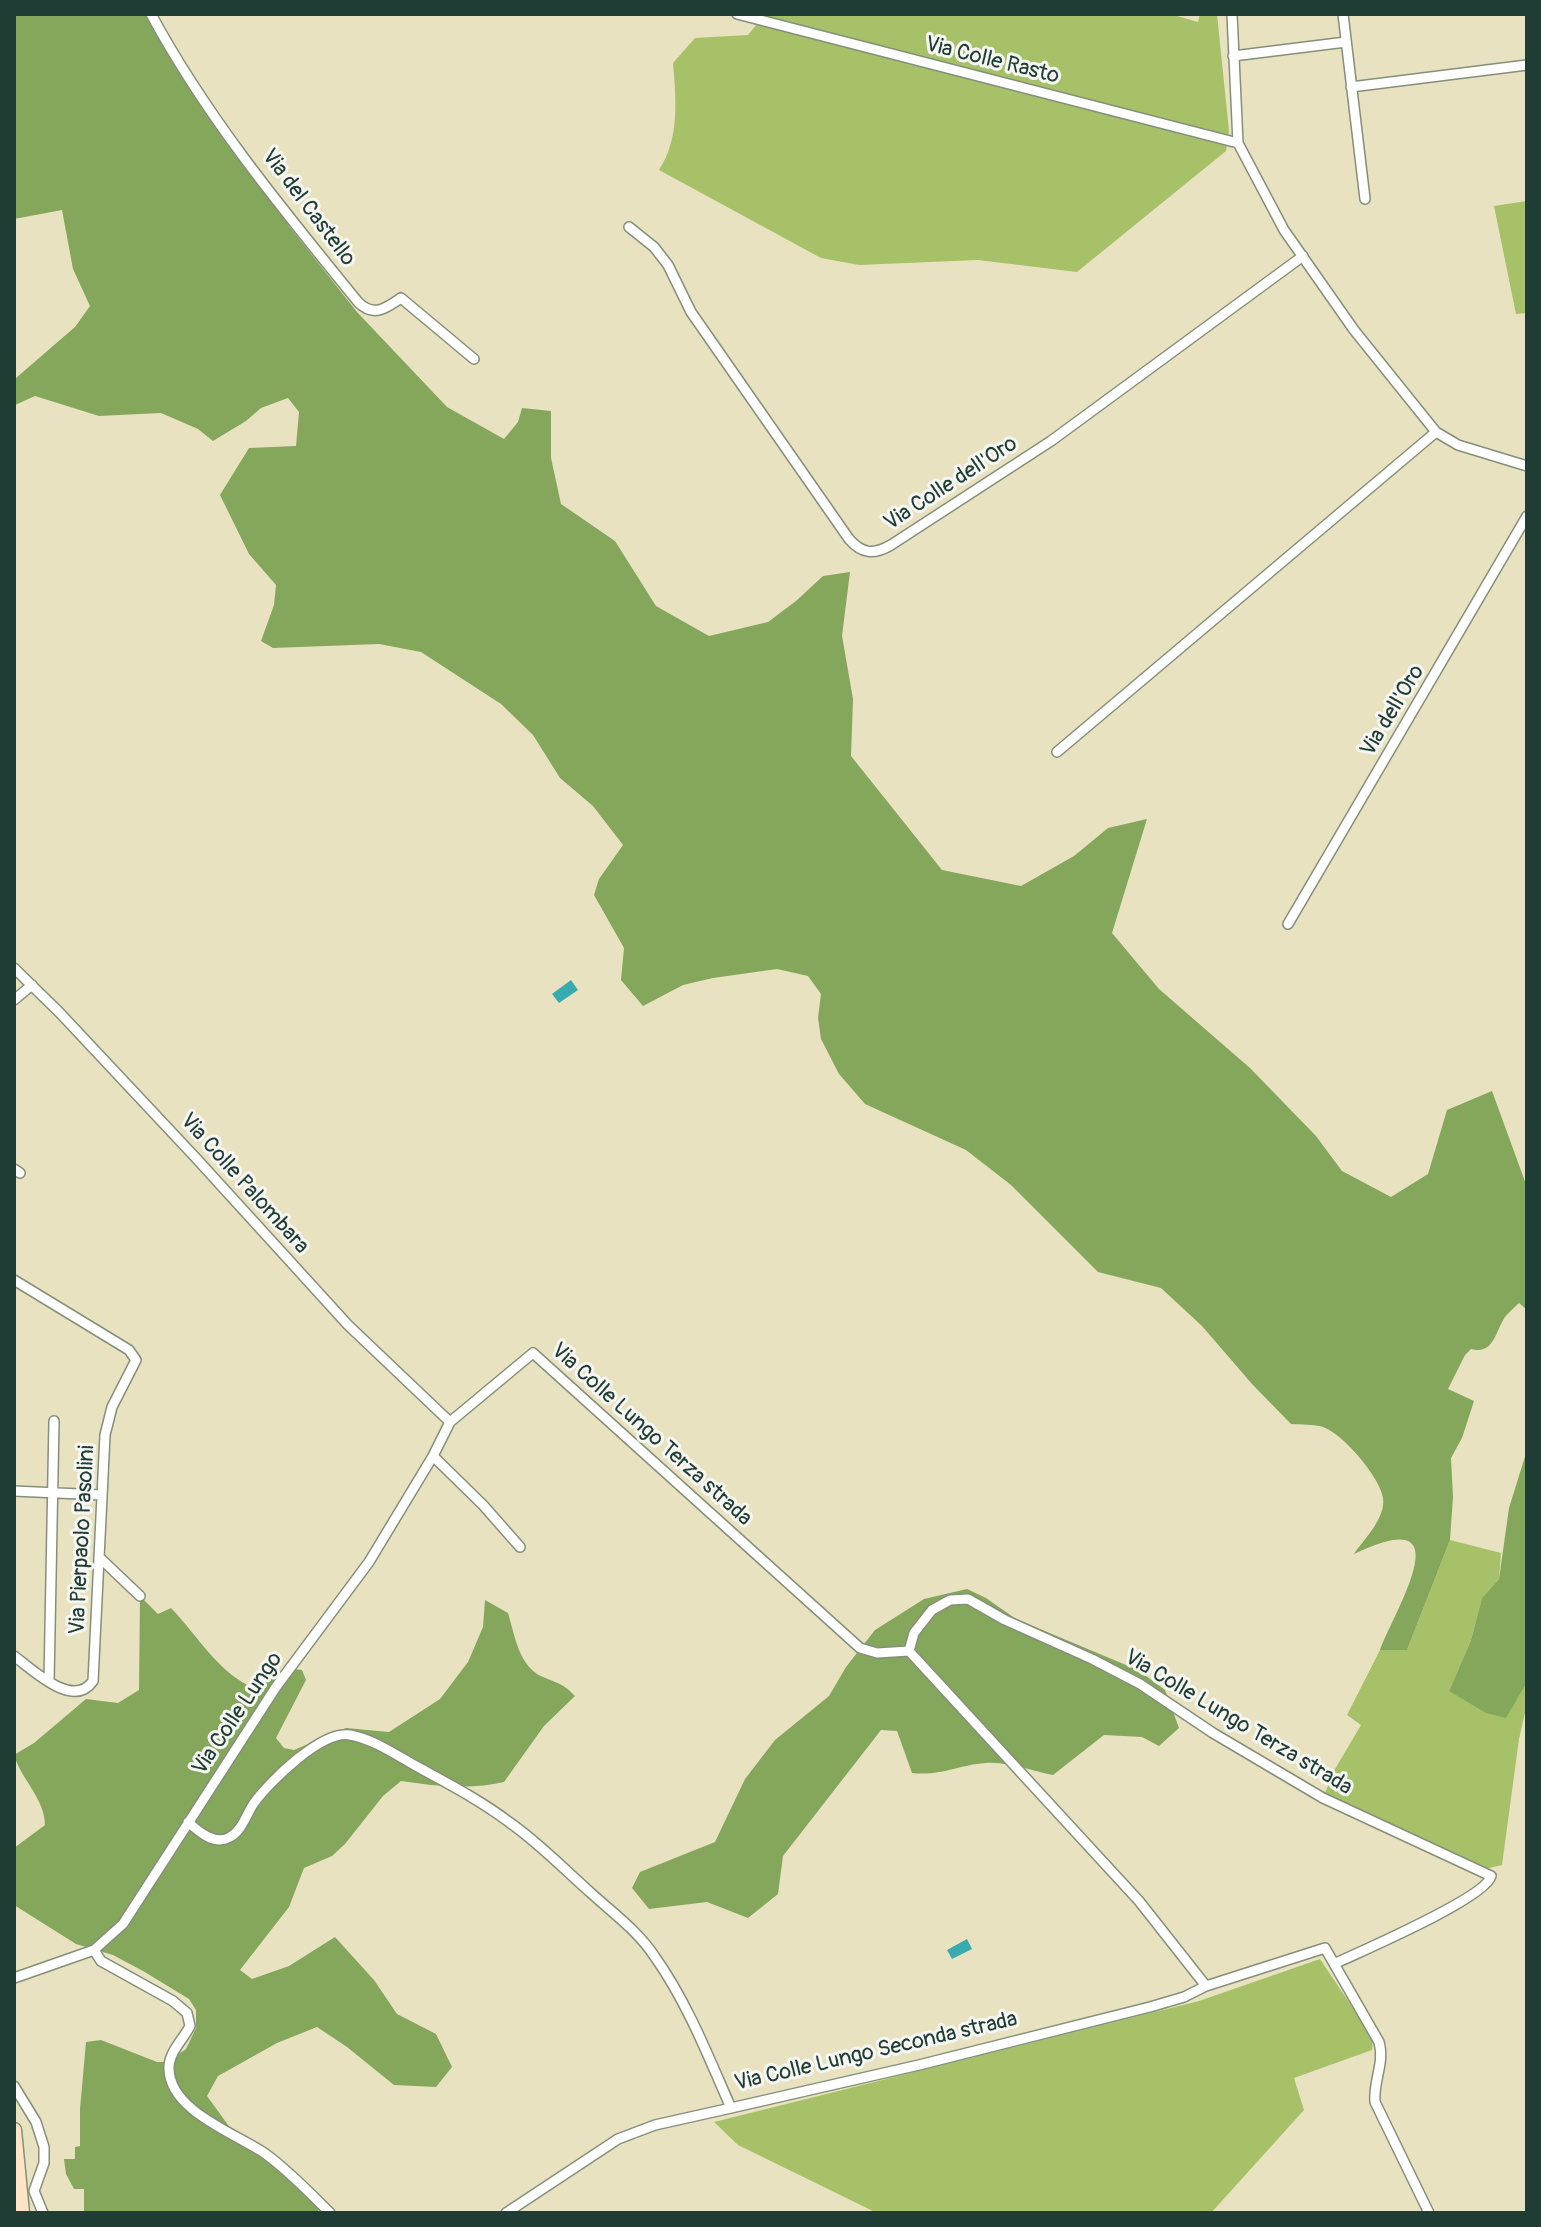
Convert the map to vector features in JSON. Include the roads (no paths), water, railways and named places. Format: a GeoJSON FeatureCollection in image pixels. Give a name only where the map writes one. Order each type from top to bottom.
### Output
{"type":"FeatureCollection","features":[{"type":"Feature","properties":{"kind":"main road"},"geometry":{"type":"LineString","coordinates":[[14,2130],[22,2213]]}},
{"type":"Feature","properties":{"kind":"main road"},"geometry":{"type":"LineString","coordinates":[[20,2178],[34,2213]]}},
{"type":"Feature","properties":{"kind":"street","name":"Via del Castello"},"geometry":{"type":"LineString","coordinates":[[151,14],[175,58],[236,144],[358,302],[367,310],[379,311],[401,298],[474,359]]}},
{"type":"Feature","properties":{"kind":"street","name":"Via Colle Rasto"},"geometry":{"type":"LineString","coordinates":[[737,14],[1238,143]]}},
{"type":"Feature","properties":{"kind":"street"},"geometry":{"type":"LineString","coordinates":[[1230,14],[1238,143],[1284,230],[1354,330],[1436,432],[1458,445],[1527,466]]}},
{"type":"Feature","properties":{"kind":"street"},"geometry":{"type":"LineString","coordinates":[[1343,14],[1365,199]]}},
{"type":"Feature","properties":{"kind":"street"},"geometry":{"type":"LineString","coordinates":[[1233,56],[1346,42]]}},
{"type":"Feature","properties":{"kind":"street"},"geometry":{"type":"LineString","coordinates":[[1351,87],[1527,65]]}},
{"type":"Feature","properties":{"kind":"street","name":"Via Colle dell'Oro"},"geometry":{"type":"LineString","coordinates":[[629,227],[660,253],[691,312],[849,539],[859,549],[871,552],[882,551],[1051,441],[1303,256]]}},
{"type":"Feature","properties":{"kind":"street"},"geometry":{"type":"LineString","coordinates":[[1057,752],[1436,432]]}},
{"type":"Feature","properties":{"kind":"street","name":"Via dell'Oro"},"geometry":{"type":"LineString","coordinates":[[1288,924],[1527,516]]}},
{"type":"Feature","properties":{"kind":"street","name":"Via Colle Palombara"},"geometry":{"type":"LineString","coordinates":[[14,968],[195,1157],[348,1325],[450,1422]]}},
{"type":"Feature","properties":{"kind":"street"},"geometry":{"type":"LineString","coordinates":[[14,1000],[32,985]]}},
{"type":"Feature","properties":{"kind":"street","name":"Via Pierpaolo Pasolini"},"geometry":{"type":"LineString","coordinates":[[14,1280],[135,1356],[135,1364],[107,1423],[93,1681],[85,1689],[72,1691],[49,1681]]}},
{"type":"Feature","properties":{"kind":"street","name":"Via Colle Lungo Terza strada"},"geometry":{"type":"LineString","coordinates":[[450,1422],[533,1353],[860,1648],[877,1653],[909,1651],[914,1633],[932,1610],[958,1597],[968,1599],[1005,1620],[1140,1684],[1213,1733],[1323,1798],[1491,1876],[1488,1884],[1449,1909],[1334,1964]]}},
{"type":"Feature","properties":{"kind":"street"},"geometry":{"type":"LineString","coordinates":[[49,1681],[54,1421]]}},
{"type":"Feature","properties":{"kind":"street","name":"Via Colle Lungo"},"geometry":{"type":"LineString","coordinates":[[14,1978],[94,1950],[123,1924],[276,1687],[369,1562],[450,1422]]}},
{"type":"Feature","properties":{"kind":"street"},"geometry":{"type":"LineString","coordinates":[[433,1456],[520,1547]]}},
{"type":"Feature","properties":{"kind":"street"},"geometry":{"type":"LineString","coordinates":[[14,1491],[102,1495]]}},
{"type":"Feature","properties":{"kind":"street"},"geometry":{"type":"LineString","coordinates":[[99,1557],[140,1596]]}},
{"type":"Feature","properties":{"kind":"street"},"geometry":{"type":"LineString","coordinates":[[909,1651],[1139,1901],[1206,1986],[1325,1948],[1379,2042],[1382,2052],[1375,2102],[1429,2213]]}},
{"type":"Feature","properties":{"kind":"street"},"geometry":{"type":"LineString","coordinates":[[14,1656],[49,1681]]}},
{"type":"Feature","properties":{"kind":"street","name":"Via Colle Lungo Seconda strada"},"geometry":{"type":"LineString","coordinates":[[188,1822],[211,1838],[230,1838],[262,1793],[297,1760],[332,1738],[349,1735],[384,1748],[486,1805],[510,1822],[543,1848],[641,1938],[665,1970],[731,2108],[1150,2007],[1184,1997],[1206,1986]]}},
{"type":"Feature","properties":{"kind":"street"},"geometry":{"type":"LineString","coordinates":[[94,1950],[104,1962],[173,2001],[187,2013],[190,2026],[173,2052],[169,2069],[172,2083],[187,2104],[229,2135],[265,2153],[330,2213]]}},
{"type":"Feature","properties":{"kind":"street"},"geometry":{"type":"LineString","coordinates":[[14,2086],[42,2137],[44,2163],[34,2191],[43,2213]]}},
{"type":"Feature","properties":{"kind":"street"},"geometry":{"type":"LineString","coordinates":[[506,2213],[618,2139],[655,2125],[731,2108]]}},
{"type":"Feature","properties":{"kind":"water"},"geometry":{"type":"Polygon","coordinates":[[[571,980],[578,990],[559,1003],[552,994],[571,980]]]}},
{"type":"Feature","properties":{"kind":"water"},"geometry":{"type":"Polygon","coordinates":[[[967,1939],[972,1949],[952,1959],[947,1950],[967,1939]]]}}]}
